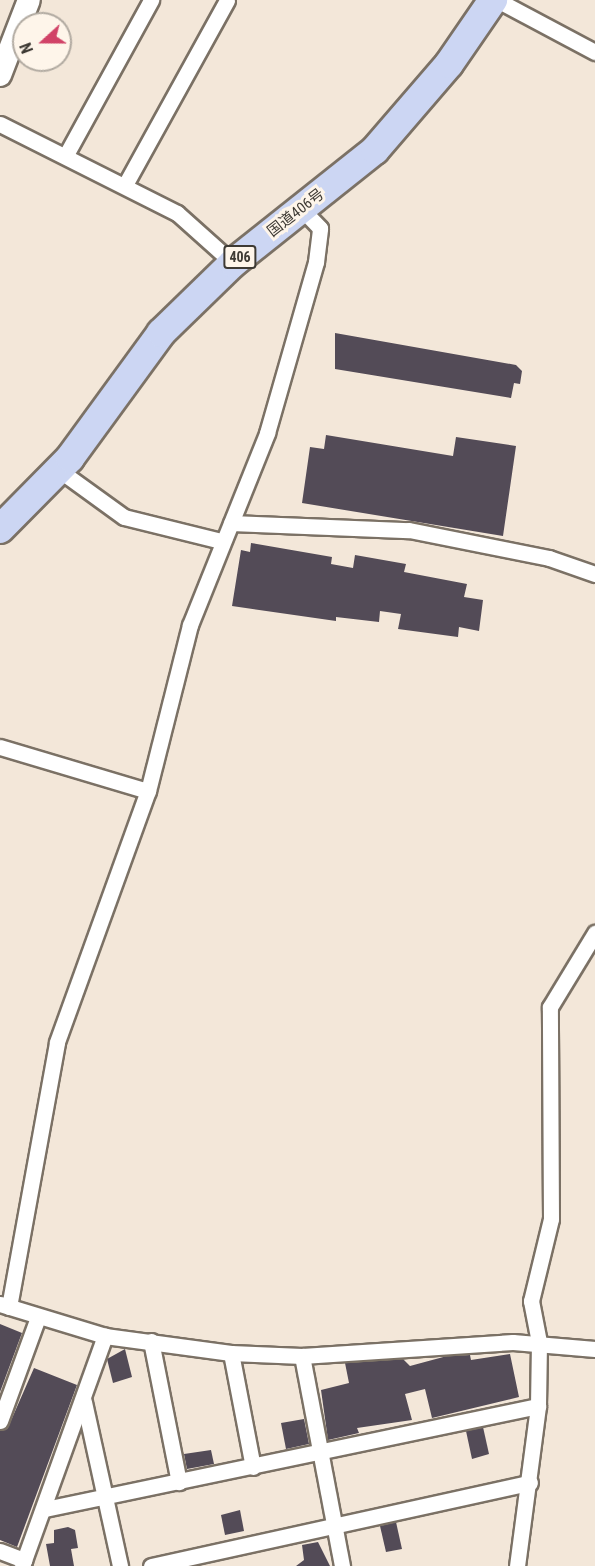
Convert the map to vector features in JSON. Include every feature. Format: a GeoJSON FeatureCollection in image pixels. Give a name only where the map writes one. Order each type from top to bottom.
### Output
{"type":"FeatureCollection","features":[{"type":"Feature","properties":{"kind":"highway","name":"国道406号"},"geometry":{"type":"LineString","coordinates":[[0,529],[59,470],[107,412],[161,333],[233,263],[375,150],[449,64],[495,0]]}},
{"type":"Feature","properties":{"kind":"street"},"geometry":{"type":"LineString","coordinates":[[0,75],[29,0]]}},
{"type":"Feature","properties":{"kind":"street"},"geometry":{"type":"LineString","coordinates":[[67,153],[151,0]]}},
{"type":"Feature","properties":{"kind":"street"},"geometry":{"type":"LineString","coordinates":[[125,185],[227,0]]}},
{"type":"Feature","properties":{"kind":"street"},"geometry":{"type":"LineString","coordinates":[[495,0],[595,52]]}},
{"type":"Feature","properties":{"kind":"street"},"geometry":{"type":"LineString","coordinates":[[0,124],[67,153],[195,225],[233,263]]}},
{"type":"Feature","properties":{"kind":"street"},"geometry":{"type":"LineString","coordinates":[[301,208],[320,228],[315,262],[267,433],[231,524],[221,541],[190,624],[148,791],[57,1042],[4,1305],[105,1336],[231,1353],[302,1356],[538,1342],[595,1349]]}},
{"type":"Feature","properties":{"kind":"street"},"geometry":{"type":"LineString","coordinates":[[59,470],[124,517],[221,541]]}},
{"type":"Feature","properties":{"kind":"street"},"geometry":{"type":"LineString","coordinates":[[231,524],[409,530],[549,558],[595,574]]}},
{"type":"Feature","properties":{"kind":"street"},"geometry":{"type":"LineString","coordinates":[[0,747],[148,791]]}},
{"type":"Feature","properties":{"kind":"street"},"geometry":{"type":"LineString","coordinates":[[515,1566],[530,1483],[538,1406],[538,1342],[531,1301],[551,1219],[550,1007],[595,933]]}},
{"type":"Feature","properties":{"kind":"street"},"geometry":{"type":"LineString","coordinates":[[0,1421],[38,1317]]}},
{"type":"Feature","properties":{"kind":"street"},"geometry":{"type":"LineString","coordinates":[[0,1551],[23,1563],[45,1509],[105,1336]]}},
{"type":"Feature","properties":{"kind":"street"},"geometry":{"type":"LineString","coordinates":[[151,1341],[178,1482]]}},
{"type":"Feature","properties":{"kind":"street"},"geometry":{"type":"LineString","coordinates":[[231,1353],[253,1467]]}},
{"type":"Feature","properties":{"kind":"street"},"geometry":{"type":"LineString","coordinates":[[302,1356],[342,1566]]}},
{"type":"Feature","properties":{"kind":"street"},"geometry":{"type":"LineString","coordinates":[[84,1401],[120,1566]]}},
{"type":"Feature","properties":{"kind":"street"},"geometry":{"type":"LineString","coordinates":[[45,1509],[320,1454],[538,1406]]}},
{"type":"Feature","properties":{"kind":"street"},"geometry":{"type":"LineString","coordinates":[[151,1566],[530,1483]]}},
{"type":"Feature","properties":{"kind":"building"},"geometry":{"type":"Polygon","coordinates":[[[335,333],[516,365],[522,371],[520,384],[514,383],[511,398],[335,369],[335,333]]]}},
{"type":"Feature","properties":{"kind":"building"},"geometry":{"type":"Polygon","coordinates":[[[326,435],[453,456],[456,437],[516,446],[503,536],[302,503],[310,447],[324,449],[326,435]]]}},
{"type":"Feature","properties":{"kind":"building"},"geometry":{"type":"Polygon","coordinates":[[[251,543],[332,557],[331,564],[353,568],[355,555],[406,564],[404,572],[467,584],[464,597],[483,600],[479,631],[459,627],[458,637],[398,629],[401,614],[380,611],[379,622],[336,617],[336,621],[232,606],[241,550],[250,552],[251,543]]]}},
{"type":"Feature","properties":{"kind":"building"},"geometry":{"type":"Polygon","coordinates":[[[0,1324],[22,1333],[0,1392],[0,1324]]]}},
{"type":"Feature","properties":{"kind":"building"},"geometry":{"type":"Polygon","coordinates":[[[125,1349],[132,1377],[113,1383],[107,1359],[125,1349]]]}},
{"type":"Feature","properties":{"kind":"building"},"geometry":{"type":"Polygon","coordinates":[[[510,1354],[519,1397],[432,1418],[425,1389],[405,1394],[412,1420],[357,1428],[359,1433],[328,1440],[321,1390],[349,1383],[345,1363],[403,1359],[410,1366],[447,1356],[470,1355],[471,1360],[510,1354]]]}},
{"type":"Feature","properties":{"kind":"building"},"geometry":{"type":"Polygon","coordinates":[[[34,1368],[77,1385],[17,1547],[0,1540],[0,1431],[9,1425],[34,1368]]]}},
{"type":"Feature","properties":{"kind":"building"},"geometry":{"type":"Polygon","coordinates":[[[304,1419],[309,1444],[286,1449],[281,1423],[304,1419]]]}},
{"type":"Feature","properties":{"kind":"building"},"geometry":{"type":"Polygon","coordinates":[[[483,1427],[489,1454],[472,1459],[466,1431],[483,1427]]]}},
{"type":"Feature","properties":{"kind":"building"},"geometry":{"type":"Polygon","coordinates":[[[211,1450],[214,1464],[187,1469],[184,1454],[211,1450]]]}},
{"type":"Feature","properties":{"kind":"building"},"geometry":{"type":"Polygon","coordinates":[[[240,1510],[244,1531],[225,1535],[221,1515],[240,1510]]]}},
{"type":"Feature","properties":{"kind":"building"},"geometry":{"type":"Polygon","coordinates":[[[396,1522],[402,1549],[386,1552],[380,1526],[396,1522]]]}},
{"type":"Feature","properties":{"kind":"building"},"geometry":{"type":"Polygon","coordinates":[[[68,1527],[75,1530],[78,1548],[71,1549],[74,1566],[50,1566],[46,1544],[54,1543],[54,1530],[68,1527]]]}},
{"type":"Feature","properties":{"kind":"building"},"geometry":{"type":"Polygon","coordinates":[[[318,1542],[330,1566],[296,1566],[304,1560],[302,1545],[318,1542]]]}}]}
